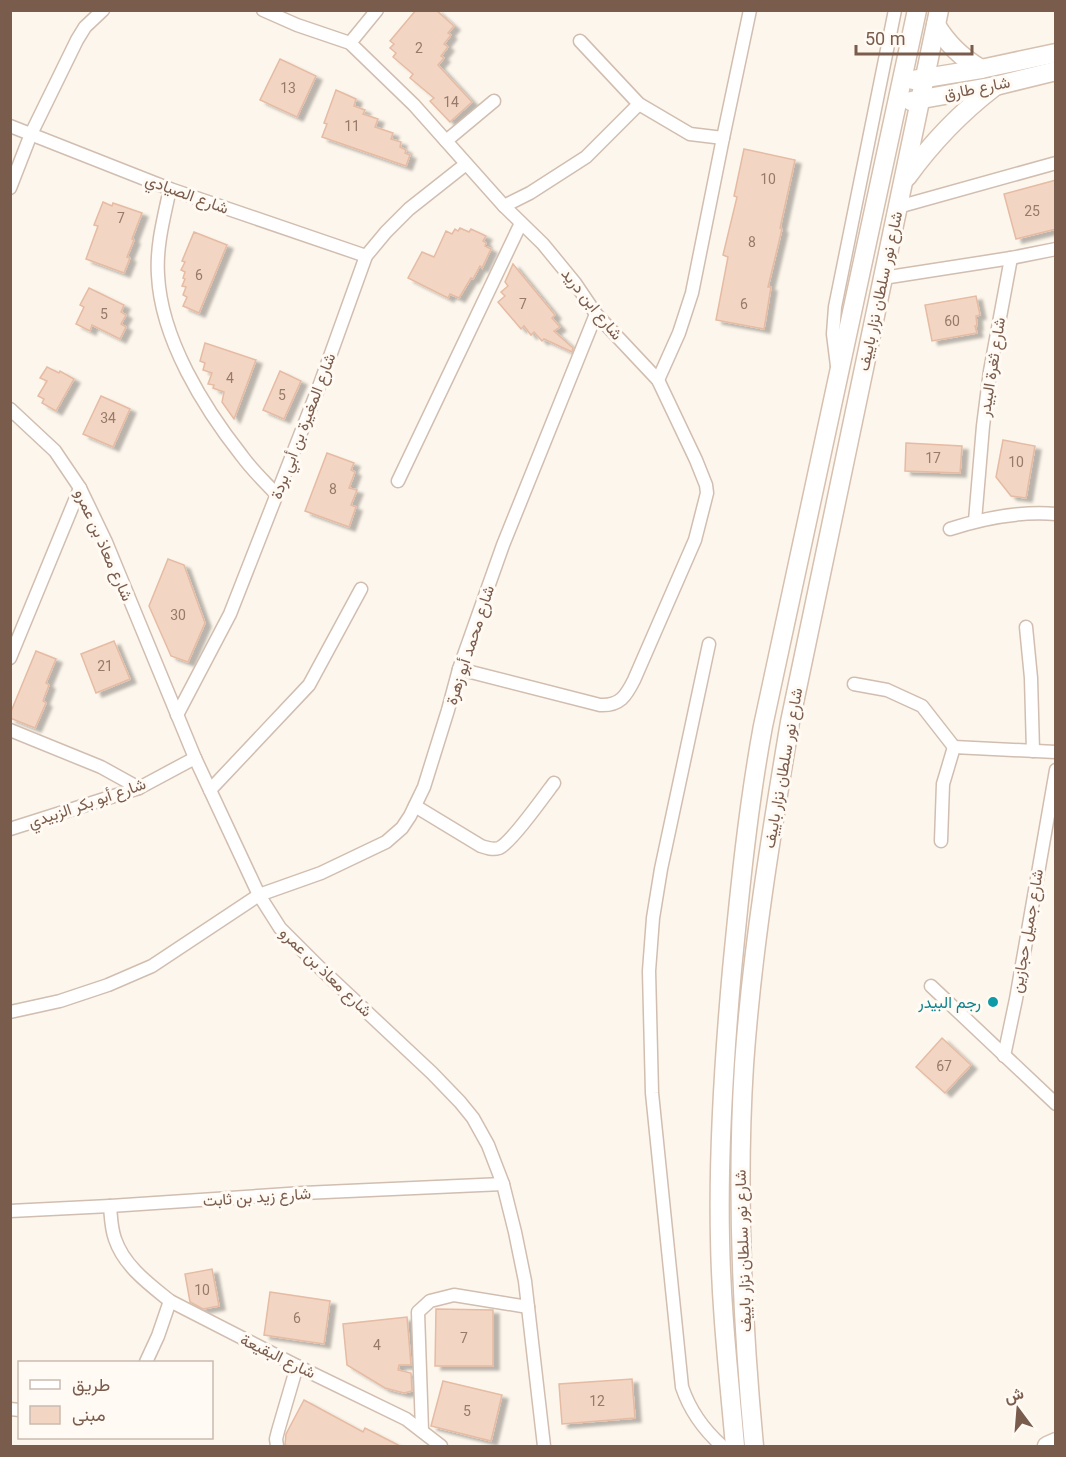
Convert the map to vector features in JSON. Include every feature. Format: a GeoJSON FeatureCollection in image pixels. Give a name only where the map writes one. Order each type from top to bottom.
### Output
{"type":"FeatureCollection","features":[{"type":"Feature","properties":{"kind":"main road","name":"شارع نور سلطان نزار باييف"},"geometry":{"type":"LineString","coordinates":[[735,1446],[723,1307],[720,1172],[723,1092],[736,932],[754,776],[917,10]]}},
{"type":"Feature","properties":{"kind":"main road","name":"شارع نور سلطان نزار باييف"},"geometry":{"type":"LineString","coordinates":[[754,1446],[747,1369],[741,1157],[744,1064],[751,986],[790,722],[938,18]]}},
{"type":"Feature","properties":{"kind":"main road"},"geometry":{"type":"LineString","coordinates":[[938,18],[943,36],[960,55],[981,69]]}},
{"type":"Feature","properties":{"kind":"main road","name":"شارع طارق"},"geometry":{"type":"LineString","coordinates":[[902,82],[981,69],[1056,53]]}},
{"type":"Feature","properties":{"kind":"main road","name":"شارع طارق"},"geometry":{"type":"LineString","coordinates":[[897,103],[995,86],[1056,71]]}},
{"type":"Feature","properties":{"kind":"main road"},"geometry":{"type":"LineString","coordinates":[[904,181],[945,129],[995,86]]}},
{"type":"Feature","properties":{"kind":"main road"},"geometry":{"type":"LineString","coordinates":[[1047,1446],[1056,1442]]}},
{"type":"Feature","properties":{"kind":"street"},"geometry":{"type":"LineString","coordinates":[[10,188],[31,134],[77,40],[85,27],[103,10]]}},
{"type":"Feature","properties":{"kind":"street","name":"شارع ابن دريد"},"geometry":{"type":"LineString","coordinates":[[263,10],[297,25],[350,43],[414,105],[504,206],[560,263],[596,314],[658,380],[706,485],[707,493],[695,540],[634,680],[621,700],[610,706],[600,705],[459,669]]}},
{"type":"Feature","properties":{"kind":"street"},"geometry":{"type":"LineString","coordinates":[[350,43],[377,10]]}},
{"type":"Feature","properties":{"kind":"street"},"geometry":{"type":"LineString","coordinates":[[658,380],[679,333],[692,293],[750,10]]}},
{"type":"Feature","properties":{"kind":"street"},"geometry":{"type":"LineString","coordinates":[[839,375],[833,321],[895,10]]}},
{"type":"Feature","properties":{"kind":"street"},"geometry":{"type":"LineString","coordinates":[[580,41],[639,104],[690,134],[723,138]]}},
{"type":"Feature","properties":{"kind":"street"},"geometry":{"type":"LineString","coordinates":[[447,141],[494,101]]}},
{"type":"Feature","properties":{"kind":"street"},"geometry":{"type":"LineString","coordinates":[[504,206],[530,193],[586,157],[639,104]]}},
{"type":"Feature","properties":{"kind":"street","name":"شارع الصيادي"},"geometry":{"type":"LineString","coordinates":[[10,126],[170,189],[366,256]]}},
{"type":"Feature","properties":{"kind":"street","name":"شارع المغيرة بن أبي بردة"},"geometry":{"type":"LineString","coordinates":[[177,715],[230,614],[320,384],[366,256],[409,209],[466,164]]}},
{"type":"Feature","properties":{"kind":"street"},"geometry":{"type":"LineString","coordinates":[[898,207],[1056,164]]}},
{"type":"Feature","properties":{"kind":"street"},"geometry":{"type":"LineString","coordinates":[[170,189],[159,248],[157,273],[169,330],[183,363],[210,413],[244,458],[276,494]]}},
{"type":"Feature","properties":{"kind":"street"},"geometry":{"type":"LineString","coordinates":[[398,481],[521,223]]}},
{"type":"Feature","properties":{"kind":"street"},"geometry":{"type":"LineString","coordinates":[[883,278],[1056,249]]}},
{"type":"Feature","properties":{"kind":"street","name":"شارع ثغرة البيدر"},"geometry":{"type":"LineString","coordinates":[[975,521],[990,371],[1011,258]]}},
{"type":"Feature","properties":{"kind":"street","name":"شارع محمد أبو زهرة"},"geometry":{"type":"LineString","coordinates":[[10,1012],[60,1001],[108,985],[152,966],[259,895],[321,873],[386,842],[402,828],[424,787],[459,669],[503,545],[596,314]]}},
{"type":"Feature","properties":{"kind":"street","name":"شارع معاذ بن عمرو"},"geometry":{"type":"LineString","coordinates":[[10,409],[55,451],[80,488],[106,542],[195,758],[259,895],[279,928],[460,1102],[473,1118],[488,1145],[503,1184],[525,1281],[544,1446]]}},
{"type":"Feature","properties":{"kind":"street"},"geometry":{"type":"LineString","coordinates":[[10,658],[80,488]]}},
{"type":"Feature","properties":{"kind":"street"},"geometry":{"type":"LineString","coordinates":[[950,529],[975,521],[1007,515],[1056,514]]}},
{"type":"Feature","properties":{"kind":"street"},"geometry":{"type":"LineString","coordinates":[[210,790],[309,685],[361,589]]}},
{"type":"Feature","properties":{"kind":"street"},"geometry":{"type":"LineString","coordinates":[[1026,627],[1031,678],[1033,751]]}},
{"type":"Feature","properties":{"kind":"street"},"geometry":{"type":"LineString","coordinates":[[710,644],[661,869],[653,918],[649,971],[652,1093],[682,1387],[693,1413],[706,1431],[722,1446]]}},
{"type":"Feature","properties":{"kind":"street"},"geometry":{"type":"LineString","coordinates":[[854,684],[887,690],[922,706],[954,747],[1056,752]]}},
{"type":"Feature","properties":{"kind":"street"},"geometry":{"type":"LineString","coordinates":[[10,730],[101,767],[139,788]]}},
{"type":"Feature","properties":{"kind":"street"},"geometry":{"type":"LineString","coordinates":[[941,841],[942,784],[954,747]]}},
{"type":"Feature","properties":{"kind":"street","name":"شارع أبو بكر الزبيدي"},"geometry":{"type":"LineString","coordinates":[[10,829],[139,788],[195,758]]}},
{"type":"Feature","properties":{"kind":"street","name":"شارع جميل حجازين"},"geometry":{"type":"LineString","coordinates":[[1004,1056],[1056,770]]}},
{"type":"Feature","properties":{"kind":"street"},"geometry":{"type":"LineString","coordinates":[[415,806],[481,846],[490,849],[499,848],[513,836],[554,783]]}},
{"type":"Feature","properties":{"kind":"street"},"geometry":{"type":"LineString","coordinates":[[931,986],[1056,1104]]}},
{"type":"Feature","properties":{"kind":"street","name":"شارع زيد بن ثابت"},"geometry":{"type":"LineString","coordinates":[[10,1211],[303,1193],[503,1184]]}},
{"type":"Feature","properties":{"kind":"street","name":"شارع البقيعة"},"geometry":{"type":"LineString","coordinates":[[110,1206],[115,1240],[124,1257],[144,1280],[170,1301],[204,1320],[399,1415],[441,1446]]}},
{"type":"Feature","properties":{"kind":"street"},"geometry":{"type":"LineString","coordinates":[[422,1431],[418,1312],[430,1301],[454,1295],[528,1307]]}},
{"type":"Feature","properties":{"kind":"street"},"geometry":{"type":"LineString","coordinates":[[146,1361],[170,1301]]}},
{"type":"Feature","properties":{"kind":"street"},"geometry":{"type":"LineString","coordinates":[[277,1446],[278,1431],[297,1366]]}},
{"type":"Feature","properties":{"kind":"building"},"geometry":{"type":"Polygon","coordinates":[[[416,10],[436,10],[454,26],[448,33],[451,35],[444,44],[448,47],[441,56],[444,58],[438,65],[472,102],[450,122],[430,101],[434,98],[410,78],[413,74],[393,57],[396,53],[390,48],[394,44],[390,41],[416,10]]]}},
{"type":"Feature","properties":{"kind":"building"},"geometry":{"type":"Polygon","coordinates":[[[280,59],[316,76],[297,117],[260,100],[280,59]]]}},
{"type":"Feature","properties":{"kind":"building"},"geometry":{"type":"Polygon","coordinates":[[[336,90],[356,99],[354,106],[365,110],[363,114],[378,119],[375,127],[393,133],[391,139],[401,142],[400,147],[410,155],[406,166],[322,137],[327,124],[324,123],[336,90]]]}},
{"type":"Feature","properties":{"kind":"building"},"geometry":{"type":"Polygon","coordinates":[[[744,149],[795,160],[768,287],[771,287],[764,329],[716,320],[728,257],[723,255],[737,197],[734,196],[744,149]]]}},
{"type":"Feature","properties":{"kind":"building"},"geometry":{"type":"Polygon","coordinates":[[[1056,180],[1056,229],[1016,239],[1004,194],[1056,180]]]}},
{"type":"Feature","properties":{"kind":"building"},"geometry":{"type":"Polygon","coordinates":[[[103,202],[142,213],[132,239],[134,240],[127,257],[130,258],[124,273],[86,259],[98,226],[94,225],[103,202]]]}},
{"type":"Feature","properties":{"kind":"building"},"geometry":{"type":"Polygon","coordinates":[[[460,228],[469,232],[471,229],[486,236],[483,241],[486,243],[485,246],[491,249],[482,268],[480,266],[459,298],[450,294],[448,298],[408,278],[422,252],[434,257],[446,231],[452,234],[455,229],[458,231],[460,228]]]}},
{"type":"Feature","properties":{"kind":"building"},"geometry":{"type":"Polygon","coordinates":[[[194,232],[227,245],[199,313],[183,306],[187,297],[183,295],[186,287],[182,286],[185,272],[181,270],[185,262],[182,261],[194,232]]]}},
{"type":"Feature","properties":{"kind":"building"},"geometry":{"type":"Polygon","coordinates":[[[513,264],[555,315],[552,318],[560,327],[554,331],[573,348],[572,352],[544,339],[542,341],[534,332],[531,335],[524,326],[521,329],[498,302],[505,296],[501,292],[508,286],[505,282],[513,264]]]}},
{"type":"Feature","properties":{"kind":"building"},"geometry":{"type":"Polygon","coordinates":[[[89,288],[124,305],[121,312],[126,315],[121,324],[126,327],[120,339],[92,325],[90,331],[76,324],[84,307],[80,305],[89,288]]]}},
{"type":"Feature","properties":{"kind":"building"},"geometry":{"type":"Polygon","coordinates":[[[976,296],[980,315],[976,316],[977,333],[932,341],[925,305],[976,296]]]}},
{"type":"Feature","properties":{"kind":"building"},"geometry":{"type":"Polygon","coordinates":[[[205,343],[256,360],[234,419],[222,402],[224,392],[208,384],[212,373],[203,370],[205,363],[200,361],[205,343]]]}},
{"type":"Feature","properties":{"kind":"building"},"geometry":{"type":"Polygon","coordinates":[[[47,367],[74,379],[56,411],[42,403],[44,399],[38,396],[47,381],[40,378],[47,367]]]}},
{"type":"Feature","properties":{"kind":"building"},"geometry":{"type":"Polygon","coordinates":[[[280,371],[301,381],[284,419],[263,410],[280,371]]]}},
{"type":"Feature","properties":{"kind":"building"},"geometry":{"type":"Polygon","coordinates":[[[101,396],[130,409],[113,447],[83,434],[101,396]]]}},
{"type":"Feature","properties":{"kind":"building"},"geometry":{"type":"Polygon","coordinates":[[[1003,440],[1035,446],[1026,498],[1011,496],[996,477],[1003,440]]]}},
{"type":"Feature","properties":{"kind":"building"},"geometry":{"type":"Polygon","coordinates":[[[906,443],[962,446],[960,473],[905,471],[906,443]]]}},
{"type":"Feature","properties":{"kind":"building"},"geometry":{"type":"Polygon","coordinates":[[[327,453],[354,463],[351,470],[355,472],[349,488],[357,490],[351,505],[356,507],[349,527],[305,511],[327,453]]]}},
{"type":"Feature","properties":{"kind":"building"},"geometry":{"type":"Polygon","coordinates":[[[168,559],[184,565],[205,623],[188,662],[171,656],[149,606],[168,559]]]}},
{"type":"Feature","properties":{"kind":"building"},"geometry":{"type":"Polygon","coordinates":[[[114,641],[130,679],[96,693],[81,654],[114,641]]]}},
{"type":"Feature","properties":{"kind":"building"},"geometry":{"type":"Polygon","coordinates":[[[36,651],[56,659],[46,683],[49,685],[43,701],[46,703],[35,728],[10,718],[10,714],[36,651]]]}},
{"type":"Feature","properties":{"kind":"building"},"geometry":{"type":"Polygon","coordinates":[[[942,1038],[971,1065],[945,1093],[916,1067],[942,1038]]]}},
{"type":"Feature","properties":{"kind":"building"},"geometry":{"type":"Polygon","coordinates":[[[212,1269],[219,1306],[203,1309],[190,1302],[185,1274],[212,1269]]]}},
{"type":"Feature","properties":{"kind":"building"},"geometry":{"type":"Polygon","coordinates":[[[270,1292],[330,1301],[324,1344],[264,1335],[270,1292]]]}},
{"type":"Feature","properties":{"kind":"building"},"geometry":{"type":"Polygon","coordinates":[[[436,1309],[493,1310],[493,1366],[435,1366],[436,1309]]]}},
{"type":"Feature","properties":{"kind":"building"},"geometry":{"type":"Polygon","coordinates":[[[407,1317],[411,1365],[399,1365],[398,1370],[411,1373],[412,1391],[404,1393],[385,1388],[347,1365],[343,1324],[407,1317]]]}},
{"type":"Feature","properties":{"kind":"building"},"geometry":{"type":"Polygon","coordinates":[[[632,1379],[635,1418],[562,1424],[559,1384],[632,1379]]]}},
{"type":"Feature","properties":{"kind":"building"},"geometry":{"type":"Polygon","coordinates":[[[443,1381],[502,1395],[491,1441],[431,1426],[443,1381]]]}},
{"type":"Feature","properties":{"kind":"building"},"geometry":{"type":"Polygon","coordinates":[[[304,1400],[363,1432],[365,1428],[400,1446],[285,1445],[286,1434],[304,1400]]]}},
{"type":"Feature","properties":{"kind":"place","name":"رجم البيدر"},"geometry":{"type":"Point","coordinates":[993,1002]}}]}
